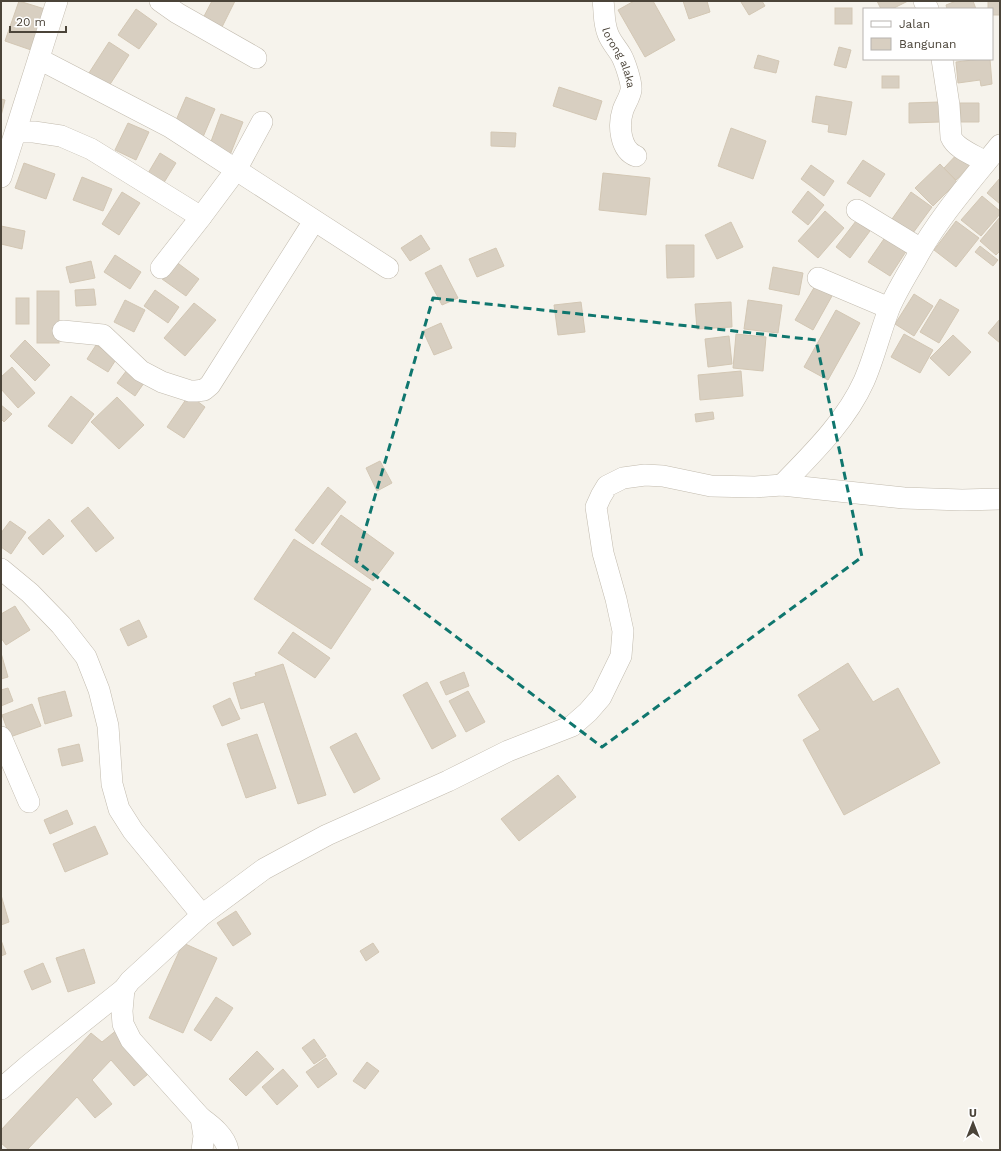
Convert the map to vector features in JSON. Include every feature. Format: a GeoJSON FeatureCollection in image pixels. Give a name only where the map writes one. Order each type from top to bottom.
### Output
{"type":"FeatureCollection","features":[{"type":"Feature","properties":{"kind":"street"},"geometry":{"type":"LineString","coordinates":[[1,177],[57,1]]}},
{"type":"Feature","properties":{"kind":"street"},"geometry":{"type":"LineString","coordinates":[[160,1],[181,7],[256,58]]}},
{"type":"Feature","properties":{"kind":"street","name":"lorong alaka"},"geometry":{"type":"LineString","coordinates":[[603,1],[604,20],[609,36],[622,56],[631,90],[622,111],[622,141],[630,154],[636,156]]}},
{"type":"Feature","properties":{"kind":"street"},"geometry":{"type":"LineString","coordinates":[[39,59],[170,127],[388,268]]}},
{"type":"Feature","properties":{"kind":"street"},"geometry":{"type":"LineString","coordinates":[[942,60],[949,105],[952,140],[958,146],[986,162]]}},
{"type":"Feature","properties":{"kind":"street"},"geometry":{"type":"LineString","coordinates":[[161,268],[236,170],[262,122]]}},
{"type":"Feature","properties":{"kind":"street"},"geometry":{"type":"LineString","coordinates":[[16,132],[34,132],[61,136],[91,149],[201,217]]}},
{"type":"Feature","properties":{"kind":"street"},"geometry":{"type":"LineString","coordinates":[[782,485],[829,434],[851,404],[864,381],[889,308],[921,249],[940,221],[1000,145]]}},
{"type":"Feature","properties":{"kind":"street"},"geometry":{"type":"LineString","coordinates":[[857,210],[921,249]]}},
{"type":"Feature","properties":{"kind":"street"},"geometry":{"type":"LineString","coordinates":[[63,331],[103,335],[141,371],[162,382],[190,391],[204,390],[210,385],[314,221]]}},
{"type":"Feature","properties":{"kind":"street"},"geometry":{"type":"LineString","coordinates":[[818,278],[889,308]]}},
{"type":"Feature","properties":{"kind":"street"},"geometry":{"type":"LineString","coordinates":[[1,1089],[124,989],[130,981],[202,915],[264,870],[327,835],[448,781],[508,750],[572,726],[588,712],[602,697],[621,656],[622,631],[616,599],[603,553],[596,507],[608,486],[624,478],[645,475],[663,476],[711,486],[755,487],[782,485],[904,498],[962,500],[1000,498]]}},
{"type":"Feature","properties":{"kind":"street"},"geometry":{"type":"LineString","coordinates":[[1,569],[30,593],[62,625],[86,657],[99,690],[108,726],[112,784],[119,809],[133,831],[202,915]]}},
{"type":"Feature","properties":{"kind":"street"},"geometry":{"type":"LineString","coordinates":[[1,737],[29,802]]}},
{"type":"Feature","properties":{"kind":"street"},"geometry":{"type":"LineString","coordinates":[[124,989],[122,1012],[123,1024],[131,1040],[201,1118],[213,1127],[221,1136],[228,1150]]}},
{"type":"Feature","properties":{"kind":"street"},"geometry":{"type":"LineString","coordinates":[[201,1118],[204,1136],[202,1150]]}},
{"type":"Feature","properties":{"kind":"highlighted area"},"geometry":{"type":"Polygon","coordinates":[[[433,298],[816,340],[862,557],[602,747],[356,561],[433,298]]]}},
{"type":"Feature","properties":{"kind":"building"},"geometry":{"type":"Polygon","coordinates":[[[19,1],[48,10],[34,51],[5,41],[19,1]]]}},
{"type":"Feature","properties":{"kind":"building"},"geometry":{"type":"Polygon","coordinates":[[[212,1],[235,1],[220,31],[201,22],[212,1]]]}},
{"type":"Feature","properties":{"kind":"building"},"geometry":{"type":"Polygon","coordinates":[[[634,1],[653,1],[675,40],[645,57],[618,10],[634,1]]]}},
{"type":"Feature","properties":{"kind":"building"},"geometry":{"type":"Polygon","coordinates":[[[683,1],[707,1],[710,12],[689,19],[683,1]]]}},
{"type":"Feature","properties":{"kind":"building"},"geometry":{"type":"Polygon","coordinates":[[[762,1],[765,6],[749,15],[741,2],[762,1]]]}},
{"type":"Feature","properties":{"kind":"building"},"geometry":{"type":"Polygon","coordinates":[[[877,1],[908,1],[894,8],[880,8],[877,1]]]}},
{"type":"Feature","properties":{"kind":"building"},"geometry":{"type":"Polygon","coordinates":[[[956,1],[973,1],[976,8],[947,8],[946,5],[956,1]]]}},
{"type":"Feature","properties":{"kind":"building"},"geometry":{"type":"Polygon","coordinates":[[[988,1],[1000,1],[1000,15],[993,15],[993,8],[988,8],[988,1]]]}},
{"type":"Feature","properties":{"kind":"building"},"geometry":{"type":"Polygon","coordinates":[[[835,8],[852,8],[852,24],[835,24],[835,8]]]}},
{"type":"Feature","properties":{"kind":"building"},"geometry":{"type":"Polygon","coordinates":[[[136,9],[157,24],[139,49],[118,35],[136,9]]]}},
{"type":"Feature","properties":{"kind":"building"},"geometry":{"type":"Polygon","coordinates":[[[109,42],[129,55],[107,89],[87,76],[109,42]]]}},
{"type":"Feature","properties":{"kind":"building"},"geometry":{"type":"Polygon","coordinates":[[[839,47],[851,50],[846,68],[834,65],[839,47]]]}},
{"type":"Feature","properties":{"kind":"building"},"geometry":{"type":"Polygon","coordinates":[[[758,55],[779,61],[776,73],[754,68],[758,55]]]}},
{"type":"Feature","properties":{"kind":"building"},"geometry":{"type":"Polygon","coordinates":[[[990,60],[992,84],[981,86],[980,80],[958,83],[956,62],[990,60]]]}},
{"type":"Feature","properties":{"kind":"building"},"geometry":{"type":"Polygon","coordinates":[[[882,76],[899,76],[899,88],[882,88],[882,76]]]}},
{"type":"Feature","properties":{"kind":"building"},"geometry":{"type":"Polygon","coordinates":[[[559,87],[602,101],[596,120],[553,106],[559,87]]]}},
{"type":"Feature","properties":{"kind":"building"},"geometry":{"type":"Polygon","coordinates":[[[816,96],[852,102],[846,135],[828,132],[829,125],[812,122],[816,96]]]}},
{"type":"Feature","properties":{"kind":"building"},"geometry":{"type":"Polygon","coordinates":[[[186,97],[215,109],[203,137],[174,125],[186,97]]]}},
{"type":"Feature","properties":{"kind":"building"},"geometry":{"type":"Polygon","coordinates":[[[1,99],[5,100],[1,116],[1,99]]]}},
{"type":"Feature","properties":{"kind":"building"},"geometry":{"type":"Polygon","coordinates":[[[939,102],[940,122],[909,123],[909,103],[939,102]]]}},
{"type":"Feature","properties":{"kind":"building"},"geometry":{"type":"Polygon","coordinates":[[[960,103],[979,103],[979,122],[961,122],[960,103]]]}},
{"type":"Feature","properties":{"kind":"building"},"geometry":{"type":"Polygon","coordinates":[[[221,114],[243,122],[230,155],[209,147],[221,114]]]}},
{"type":"Feature","properties":{"kind":"building"},"geometry":{"type":"Polygon","coordinates":[[[128,123],[149,132],[136,160],[115,150],[128,123]]]}},
{"type":"Feature","properties":{"kind":"building"},"geometry":{"type":"Polygon","coordinates":[[[731,128],[766,141],[753,179],[718,166],[731,128]]]}},
{"type":"Feature","properties":{"kind":"building"},"geometry":{"type":"Polygon","coordinates":[[[491,132],[516,133],[515,147],[491,146],[491,132]]]}},
{"type":"Feature","properties":{"kind":"building"},"geometry":{"type":"Polygon","coordinates":[[[961,150],[974,161],[956,180],[944,168],[961,150]]]}},
{"type":"Feature","properties":{"kind":"building"},"geometry":{"type":"Polygon","coordinates":[[[160,153],[176,163],[160,189],[144,180],[160,153]]]}},
{"type":"Feature","properties":{"kind":"building"},"geometry":{"type":"Polygon","coordinates":[[[863,160],[885,174],[870,197],[847,183],[863,160]]]}},
{"type":"Feature","properties":{"kind":"building"},"geometry":{"type":"Polygon","coordinates":[[[24,163],[55,174],[46,199],[15,188],[24,163]]]}},
{"type":"Feature","properties":{"kind":"building"},"geometry":{"type":"Polygon","coordinates":[[[940,164],[957,182],[933,206],[915,188],[940,164]]]}},
{"type":"Feature","properties":{"kind":"building"},"geometry":{"type":"Polygon","coordinates":[[[811,165],[834,181],[824,196],[801,179],[811,165]]]}},
{"type":"Feature","properties":{"kind":"building"},"geometry":{"type":"Polygon","coordinates":[[[603,173],[650,178],[646,215],[599,210],[603,173]]]}},
{"type":"Feature","properties":{"kind":"building"},"geometry":{"type":"Polygon","coordinates":[[[82,177],[112,189],[103,211],[73,200],[82,177]]]}},
{"type":"Feature","properties":{"kind":"building"},"geometry":{"type":"Polygon","coordinates":[[[1000,178],[1000,204],[987,193],[1000,178]]]}},
{"type":"Feature","properties":{"kind":"building"},"geometry":{"type":"Polygon","coordinates":[[[808,191],[824,205],[808,225],[792,212],[808,191]]]}},
{"type":"Feature","properties":{"kind":"building"},"geometry":{"type":"Polygon","coordinates":[[[122,192],[140,203],[119,235],[102,224],[122,192]]]}},
{"type":"Feature","properties":{"kind":"building"},"geometry":{"type":"Polygon","coordinates":[[[911,192],[932,207],[913,233],[892,219],[911,192]]]}},
{"type":"Feature","properties":{"kind":"building"},"geometry":{"type":"Polygon","coordinates":[[[982,196],[1000,211],[1000,214],[981,236],[961,220],[982,196]]]}},
{"type":"Feature","properties":{"kind":"building"},"geometry":{"type":"Polygon","coordinates":[[[825,211],[844,228],[818,258],[798,241],[825,211]]]}},
{"type":"Feature","properties":{"kind":"building"},"geometry":{"type":"Polygon","coordinates":[[[1000,217],[1000,251],[996,255],[980,241],[1000,217]]]}},
{"type":"Feature","properties":{"kind":"building"},"geometry":{"type":"Polygon","coordinates":[[[856,221],[870,231],[850,258],[836,247],[856,221]]]}},
{"type":"Feature","properties":{"kind":"building"},"geometry":{"type":"Polygon","coordinates":[[[956,221],[979,238],[956,267],[934,250],[956,221]]]}},
{"type":"Feature","properties":{"kind":"building"},"geometry":{"type":"Polygon","coordinates":[[[731,222],[743,247],[717,259],[705,235],[731,222]]]}},
{"type":"Feature","properties":{"kind":"building"},"geometry":{"type":"Polygon","coordinates":[[[1,226],[25,231],[22,249],[1,244],[1,226]]]}},
{"type":"Feature","properties":{"kind":"building"},"geometry":{"type":"Polygon","coordinates":[[[421,235],[430,249],[410,261],[401,248],[421,235]]]}},
{"type":"Feature","properties":{"kind":"building"},"geometry":{"type":"Polygon","coordinates":[[[886,236],[907,250],[890,276],[868,262],[886,236]]]}},
{"type":"Feature","properties":{"kind":"building"},"geometry":{"type":"Polygon","coordinates":[[[666,245],[694,245],[694,277],[667,278],[666,245]]]}},
{"type":"Feature","properties":{"kind":"building"},"geometry":{"type":"Polygon","coordinates":[[[980,246],[998,260],[993,266],[975,252],[980,246]]]}},
{"type":"Feature","properties":{"kind":"building"},"geometry":{"type":"Polygon","coordinates":[[[496,248],[504,266],[477,277],[469,259],[496,248]]]}},
{"type":"Feature","properties":{"kind":"building"},"geometry":{"type":"Polygon","coordinates":[[[115,255],[141,272],[130,289],[104,272],[115,255]]]}},
{"type":"Feature","properties":{"kind":"building"},"geometry":{"type":"Polygon","coordinates":[[[91,261],[95,278],[70,283],[66,267],[91,261]]]}},
{"type":"Feature","properties":{"kind":"building"},"geometry":{"type":"Polygon","coordinates":[[[175,261],[199,279],[186,296],[162,279],[175,261]]]}},
{"type":"Feature","properties":{"kind":"building"},"geometry":{"type":"Polygon","coordinates":[[[441,265],[458,298],[442,305],[425,273],[441,265]]]}},
{"type":"Feature","properties":{"kind":"building"},"geometry":{"type":"Polygon","coordinates":[[[773,267],[803,273],[799,295],[769,289],[773,267]]]}},
{"type":"Feature","properties":{"kind":"building"},"geometry":{"type":"Polygon","coordinates":[[[815,286],[832,296],[813,330],[795,320],[815,286]]]}},
{"type":"Feature","properties":{"kind":"building"},"geometry":{"type":"Polygon","coordinates":[[[94,289],[96,305],[76,306],[75,290],[94,289]]]}},
{"type":"Feature","properties":{"kind":"building"},"geometry":{"type":"Polygon","coordinates":[[[155,290],[179,307],[168,323],[144,306],[155,290]]]}},
{"type":"Feature","properties":{"kind":"building"},"geometry":{"type":"Polygon","coordinates":[[[37,291],[59,291],[59,343],[37,343],[37,291]]]}},
{"type":"Feature","properties":{"kind":"building"},"geometry":{"type":"Polygon","coordinates":[[[914,294],[933,306],[914,336],[895,324],[914,294]]]}},
{"type":"Feature","properties":{"kind":"building"},"geometry":{"type":"Polygon","coordinates":[[[16,298],[29,298],[29,324],[16,324],[16,298]]]}},
{"type":"Feature","properties":{"kind":"building"},"geometry":{"type":"Polygon","coordinates":[[[940,299],[959,310],[939,343],[920,332],[940,299]]]}},
{"type":"Feature","properties":{"kind":"building"},"geometry":{"type":"Polygon","coordinates":[[[125,300],[145,310],[134,332],[114,322],[125,300]]]}},
{"type":"Feature","properties":{"kind":"building"},"geometry":{"type":"Polygon","coordinates":[[[748,300],[782,305],[778,333],[744,329],[748,300]]]}},
{"type":"Feature","properties":{"kind":"building"},"geometry":{"type":"Polygon","coordinates":[[[581,302],[585,332],[558,335],[554,305],[581,302]]]}},
{"type":"Feature","properties":{"kind":"building"},"geometry":{"type":"Polygon","coordinates":[[[731,302],[732,327],[697,329],[695,304],[731,302]]]}},
{"type":"Feature","properties":{"kind":"building"},"geometry":{"type":"Polygon","coordinates":[[[194,303],[216,320],[185,356],[164,338],[194,303]]]}},
{"type":"Feature","properties":{"kind":"building"},"geometry":{"type":"Polygon","coordinates":[[[836,310],[860,323],[828,380],[804,367],[836,310]]]}},
{"type":"Feature","properties":{"kind":"building"},"geometry":{"type":"Polygon","coordinates":[[[1000,319],[1000,343],[988,333],[1000,319]]]}},
{"type":"Feature","properties":{"kind":"building"},"geometry":{"type":"Polygon","coordinates":[[[441,323],[452,348],[434,355],[423,331],[441,323]]]}},
{"type":"Feature","properties":{"kind":"building"},"geometry":{"type":"Polygon","coordinates":[[[736,334],[766,337],[763,371],[733,368],[736,334]]]}},
{"type":"Feature","properties":{"kind":"building"},"geometry":{"type":"Polygon","coordinates":[[[904,334],[933,350],[920,373],[891,357],[904,334]]]}},
{"type":"Feature","properties":{"kind":"building"},"geometry":{"type":"Polygon","coordinates":[[[953,335],[971,352],[949,376],[930,358],[953,335]]]}},
{"type":"Feature","properties":{"kind":"building"},"geometry":{"type":"Polygon","coordinates":[[[729,336],[732,364],[708,367],[705,339],[729,336]]]}},
{"type":"Feature","properties":{"kind":"building"},"geometry":{"type":"Polygon","coordinates":[[[25,340],[50,365],[35,381],[10,356],[25,340]]]}},
{"type":"Feature","properties":{"kind":"building"},"geometry":{"type":"Polygon","coordinates":[[[96,345],[117,358],[108,372],[87,359],[96,345]]]}},
{"type":"Feature","properties":{"kind":"building"},"geometry":{"type":"Polygon","coordinates":[[[12,367],[35,393],[18,408],[1,389],[1,377],[12,367]]]}},
{"type":"Feature","properties":{"kind":"building"},"geometry":{"type":"Polygon","coordinates":[[[127,370],[144,383],[135,396],[117,383],[127,370]]]}},
{"type":"Feature","properties":{"kind":"building"},"geometry":{"type":"Polygon","coordinates":[[[741,371],[743,396],[700,400],[698,375],[741,371]]]}},
{"type":"Feature","properties":{"kind":"building"},"geometry":{"type":"Polygon","coordinates":[[[189,395],[205,407],[184,438],[167,427],[189,395]]]}},
{"type":"Feature","properties":{"kind":"building"},"geometry":{"type":"Polygon","coordinates":[[[71,396],[94,414],[72,444],[48,426],[71,396]]]}},
{"type":"Feature","properties":{"kind":"building"},"geometry":{"type":"Polygon","coordinates":[[[117,397],[144,425],[119,449],[91,422],[117,397]]]}},
{"type":"Feature","properties":{"kind":"building"},"geometry":{"type":"Polygon","coordinates":[[[1,405],[12,414],[4,422],[1,419],[1,405]]]}},
{"type":"Feature","properties":{"kind":"building"},"geometry":{"type":"Polygon","coordinates":[[[713,412],[714,419],[696,422],[695,414],[713,412]]]}},
{"type":"Feature","properties":{"kind":"building"},"geometry":{"type":"Polygon","coordinates":[[[380,461],[392,483],[377,491],[366,468],[380,461]]]}},
{"type":"Feature","properties":{"kind":"building"},"geometry":{"type":"Polygon","coordinates":[[[328,487],[346,502],[313,544],[295,530],[328,487]]]}},
{"type":"Feature","properties":{"kind":"building"},"geometry":{"type":"Polygon","coordinates":[[[88,507],[114,538],[96,552],[71,521],[88,507]]]}},
{"type":"Feature","properties":{"kind":"building"},"geometry":{"type":"Polygon","coordinates":[[[341,515],[394,553],[373,581],[321,544],[341,515]]]}},
{"type":"Feature","properties":{"kind":"building"},"geometry":{"type":"Polygon","coordinates":[[[49,519],[64,536],[43,555],[28,538],[49,519]]]}},
{"type":"Feature","properties":{"kind":"building"},"geometry":{"type":"Polygon","coordinates":[[[10,521],[26,532],[11,554],[1,547],[1,533],[10,521]]]}},
{"type":"Feature","properties":{"kind":"building"},"geometry":{"type":"Polygon","coordinates":[[[294,539],[371,589],[331,649],[254,599],[294,539]]]}},
{"type":"Feature","properties":{"kind":"building"},"geometry":{"type":"Polygon","coordinates":[[[15,606],[30,630],[6,645],[1,638],[1,614],[15,606]]]}},
{"type":"Feature","properties":{"kind":"building"},"geometry":{"type":"Polygon","coordinates":[[[139,620],[147,637],[128,646],[120,629],[139,620]]]}},
{"type":"Feature","properties":{"kind":"building"},"geometry":{"type":"Polygon","coordinates":[[[293,632],[330,658],[315,678],[278,653],[293,632]]]}},
{"type":"Feature","properties":{"kind":"building"},"geometry":{"type":"Polygon","coordinates":[[[1,653],[8,677],[1,679],[1,653]]]}},
{"type":"Feature","properties":{"kind":"building"},"geometry":{"type":"Polygon","coordinates":[[[848,663],[873,702],[898,688],[940,763],[844,815],[803,740],[820,730],[798,695],[848,663]]]}},
{"type":"Feature","properties":{"kind":"building"},"geometry":{"type":"Polygon","coordinates":[[[283,664],[326,795],[298,804],[264,702],[241,709],[233,683],[256,676],[255,673],[283,664]]]}},
{"type":"Feature","properties":{"kind":"building"},"geometry":{"type":"Polygon","coordinates":[[[464,672],[469,686],[446,695],[440,682],[464,672]]]}},
{"type":"Feature","properties":{"kind":"building"},"geometry":{"type":"Polygon","coordinates":[[[427,682],[456,736],[432,749],[403,695],[427,682]]]}},
{"type":"Feature","properties":{"kind":"building"},"geometry":{"type":"Polygon","coordinates":[[[8,688],[13,701],[1,706],[1,690],[8,688]]]}},
{"type":"Feature","properties":{"kind":"building"},"geometry":{"type":"Polygon","coordinates":[[[65,691],[72,716],[45,724],[38,698],[65,691]]]}},
{"type":"Feature","properties":{"kind":"building"},"geometry":{"type":"Polygon","coordinates":[[[468,691],[485,722],[466,732],[449,701],[468,691]]]}},
{"type":"Feature","properties":{"kind":"building"},"geometry":{"type":"Polygon","coordinates":[[[230,698],[240,719],[222,726],[213,706],[230,698]]]}},
{"type":"Feature","properties":{"kind":"building"},"geometry":{"type":"Polygon","coordinates":[[[32,704],[41,726],[10,737],[2,715],[32,704]]]}},
{"type":"Feature","properties":{"kind":"building"},"geometry":{"type":"Polygon","coordinates":[[[356,733],[380,779],[354,793],[330,747],[356,733]]]}},
{"type":"Feature","properties":{"kind":"building"},"geometry":{"type":"Polygon","coordinates":[[[257,734],[276,788],[246,798],[227,744],[257,734]]]}},
{"type":"Feature","properties":{"kind":"building"},"geometry":{"type":"Polygon","coordinates":[[[79,744],[83,761],[62,766],[58,749],[79,744]]]}},
{"type":"Feature","properties":{"kind":"building"},"geometry":{"type":"Polygon","coordinates":[[[558,775],[576,797],[519,841],[501,819],[558,775]]]}},
{"type":"Feature","properties":{"kind":"building"},"geometry":{"type":"Polygon","coordinates":[[[67,810],[73,824],[50,834],[44,820],[67,810]]]}},
{"type":"Feature","properties":{"kind":"building"},"geometry":{"type":"Polygon","coordinates":[[[95,826],[108,854],[65,872],[53,844],[95,826]]]}},
{"type":"Feature","properties":{"kind":"building"},"geometry":{"type":"Polygon","coordinates":[[[1,895],[9,922],[1,925],[1,895]]]}},
{"type":"Feature","properties":{"kind":"building"},"geometry":{"type":"Polygon","coordinates":[[[236,911],[251,934],[233,946],[217,923],[236,911]]]}},
{"type":"Feature","properties":{"kind":"building"},"geometry":{"type":"Polygon","coordinates":[[[1,940],[6,954],[1,956],[1,940]]]}},
{"type":"Feature","properties":{"kind":"building"},"geometry":{"type":"Polygon","coordinates":[[[183,943],[217,958],[183,1033],[149,1018],[183,943]]]}},
{"type":"Feature","properties":{"kind":"building"},"geometry":{"type":"Polygon","coordinates":[[[373,943],[379,952],[366,961],[360,951],[373,943]]]}},
{"type":"Feature","properties":{"kind":"building"},"geometry":{"type":"Polygon","coordinates":[[[84,949],[95,983],[68,992],[56,958],[84,949]]]}},
{"type":"Feature","properties":{"kind":"building"},"geometry":{"type":"Polygon","coordinates":[[[43,963],[51,982],[32,990],[24,971],[43,963]]]}},
{"type":"Feature","properties":{"kind":"building"},"geometry":{"type":"Polygon","coordinates":[[[216,997],[233,1008],[211,1041],[194,1030],[216,997]]]}},
{"type":"Feature","properties":{"kind":"building"},"geometry":{"type":"Polygon","coordinates":[[[118,1029],[154,1069],[134,1086],[111,1060],[92,1080],[112,1104],[95,1118],[77,1097],[27,1150],[9,1150],[1,1143],[1,1130],[91,1033],[102,1042],[118,1029]]]}},
{"type":"Feature","properties":{"kind":"building"},"geometry":{"type":"Polygon","coordinates":[[[314,1039],[326,1056],[314,1064],[302,1048],[314,1039]]]}},
{"type":"Feature","properties":{"kind":"building"},"geometry":{"type":"Polygon","coordinates":[[[257,1051],[274,1069],[246,1096],[229,1079],[257,1051]]]}},
{"type":"Feature","properties":{"kind":"building"},"geometry":{"type":"Polygon","coordinates":[[[326,1058],[337,1074],[318,1088],[306,1072],[326,1058]]]}},
{"type":"Feature","properties":{"kind":"building"},"geometry":{"type":"Polygon","coordinates":[[[367,1062],[379,1071],[365,1089],[353,1081],[367,1062]]]}},
{"type":"Feature","properties":{"kind":"building"},"geometry":{"type":"Polygon","coordinates":[[[283,1069],[298,1086],[277,1105],[262,1087],[283,1069]]]}}]}
